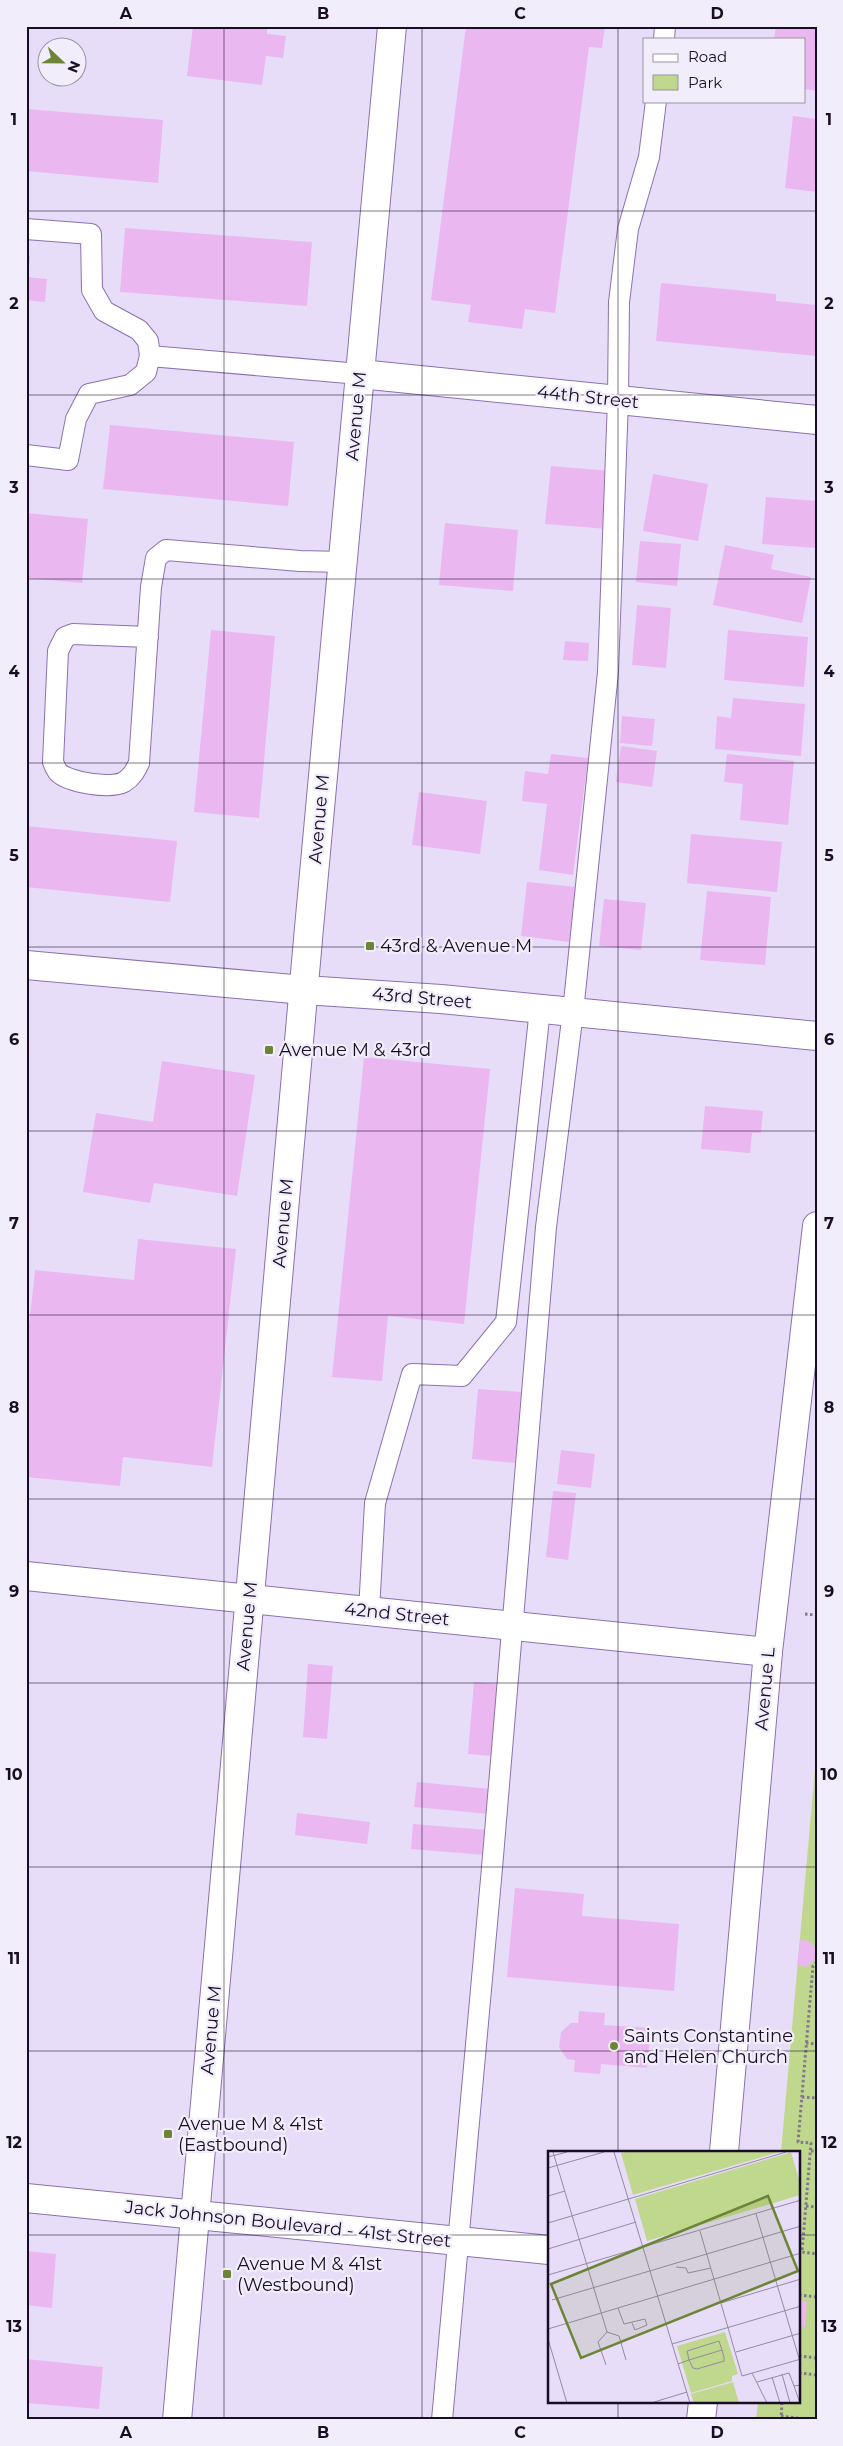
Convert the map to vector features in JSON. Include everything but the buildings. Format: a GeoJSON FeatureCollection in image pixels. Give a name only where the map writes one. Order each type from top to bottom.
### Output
{"type":"FeatureCollection","features":[{"type":"Feature","properties":{"kind":"street","name":"Avenue M"},"geometry":{"type":"LineString","coordinates":[[177,2420],[392,26]]}},
{"type":"Feature","properties":{"kind":"street","name":"44th Street"},"geometry":{"type":"LineString","coordinates":[[360,374],[817,420]]}},
{"type":"Feature","properties":{"kind":"street","name":"43rd Street"},"geometry":{"type":"LineString","coordinates":[[26,965],[540,1009],[817,1036]]}},
{"type":"Feature","properties":{"kind":"street","name":"Avenue L"},"geometry":{"type":"LineString","coordinates":[[724,2151],[768,1652],[817,1226]]}},
{"type":"Feature","properties":{"kind":"street","name":"42nd Street"},"geometry":{"type":"LineString","coordinates":[[26,1576],[768,1652]]}},
{"type":"Feature","properties":{"kind":"street","name":"Jack Johnson Boulevard - 41st Street"},"geometry":{"type":"LineString","coordinates":[[26,2198],[548,2250]]}},
{"type":"Feature","properties":{"kind":"street"},"geometry":{"type":"LineString","coordinates":[[701,2420],[703,2404]]}},
{"type":"Feature","properties":{"kind":"lane"},"geometry":{"type":"LineString","coordinates":[[442,2420],[546,1227],[573,1012],[608,672],[618,400],[619,302],[628,229],[649,157],[656,102]]}},
{"type":"Feature","properties":{"kind":"lane"},"geometry":{"type":"LineString","coordinates":[[26,229],[91,234],[92,290],[104,311],[138,330],[148,341],[150,356],[146,372],[130,385],[90,394],[76,419],[68,460],[26,455]]}},
{"type":"Feature","properties":{"kind":"lane"},"geometry":{"type":"LineString","coordinates":[[150,356],[360,374]]}},
{"type":"Feature","properties":{"kind":"lane"},"geometry":{"type":"LineString","coordinates":[[148,637],[73,634],[64,637],[58,652],[53,762],[57,771],[64,776],[80,782],[107,784],[123,782],[134,774],[138,763],[148,637],[151,587],[156,558],[166,550],[300,561],[343,562]]}},
{"type":"Feature","properties":{"kind":"lane"},"geometry":{"type":"LineString","coordinates":[[369,1612],[375,1503],[412,1374],[462,1376],[506,1322],[540,1009]]}},
{"type":"Feature","properties":{"kind":"path"},"geometry":{"type":"LineString","coordinates":[[817,1926],[817,1943]]}},
{"type":"Feature","properties":{"kind":"path"},"geometry":{"type":"LineString","coordinates":[[817,1962],[813,1966],[798,2142],[811,2143],[802,2252],[817,2254]]}},
{"type":"Feature","properties":{"kind":"path"},"geometry":{"type":"LineString","coordinates":[[806,2043],[817,2044]]}},
{"type":"Feature","properties":{"kind":"path"},"geometry":{"type":"LineString","coordinates":[[802,2097],[817,2098]]}},
{"type":"Feature","properties":{"kind":"path"},"geometry":{"type":"LineString","coordinates":[[811,2151],[817,2151]]}},
{"type":"Feature","properties":{"kind":"path"},"geometry":{"type":"LineString","coordinates":[[806,2206],[817,2207]]}},
{"type":"Feature","properties":{"kind":"path"},"geometry":{"type":"LineString","coordinates":[[800,2295],[817,2296]]}},
{"type":"Feature","properties":{"kind":"path"},"geometry":{"type":"LineString","coordinates":[[800,2356],[817,2358]]}},
{"type":"Feature","properties":{"kind":"path"},"geometry":{"type":"LineString","coordinates":[[800,2373],[817,2375]]}},
{"type":"Feature","properties":{"kind":"path"},"geometry":{"type":"LineString","coordinates":[[782,2404],[781,2418],[810,2420]]}},
{"type":"Feature","properties":{"kind":"green space"},"geometry":{"type":"Polygon","coordinates":[[[817,1746],[817,2420],[756,2420],[758,2404],[800,2404],[800,2151],[781,2151],[817,1746]]]}},
{"type":"Feature","properties":{"kind":"place","name":"43rd & Avenue M"},"geometry":{"type":"Point","coordinates":[370,946]}},
{"type":"Feature","properties":{"kind":"place","name":"Avenue M & 43rd"},"geometry":{"type":"Point","coordinates":[269,1050]}},
{"type":"Feature","properties":{"kind":"place","name":"Saints Constantine and Helen Church"},"geometry":{"type":"Point","coordinates":[614,2046]}},
{"type":"Feature","properties":{"kind":"place","name":"Avenue M & 41st (Eastbound)"},"geometry":{"type":"Point","coordinates":[168,2134]}},
{"type":"Feature","properties":{"kind":"place","name":"Avenue M & 41st (Westbound)"},"geometry":{"type":"Point","coordinates":[227,2274]}}]}
